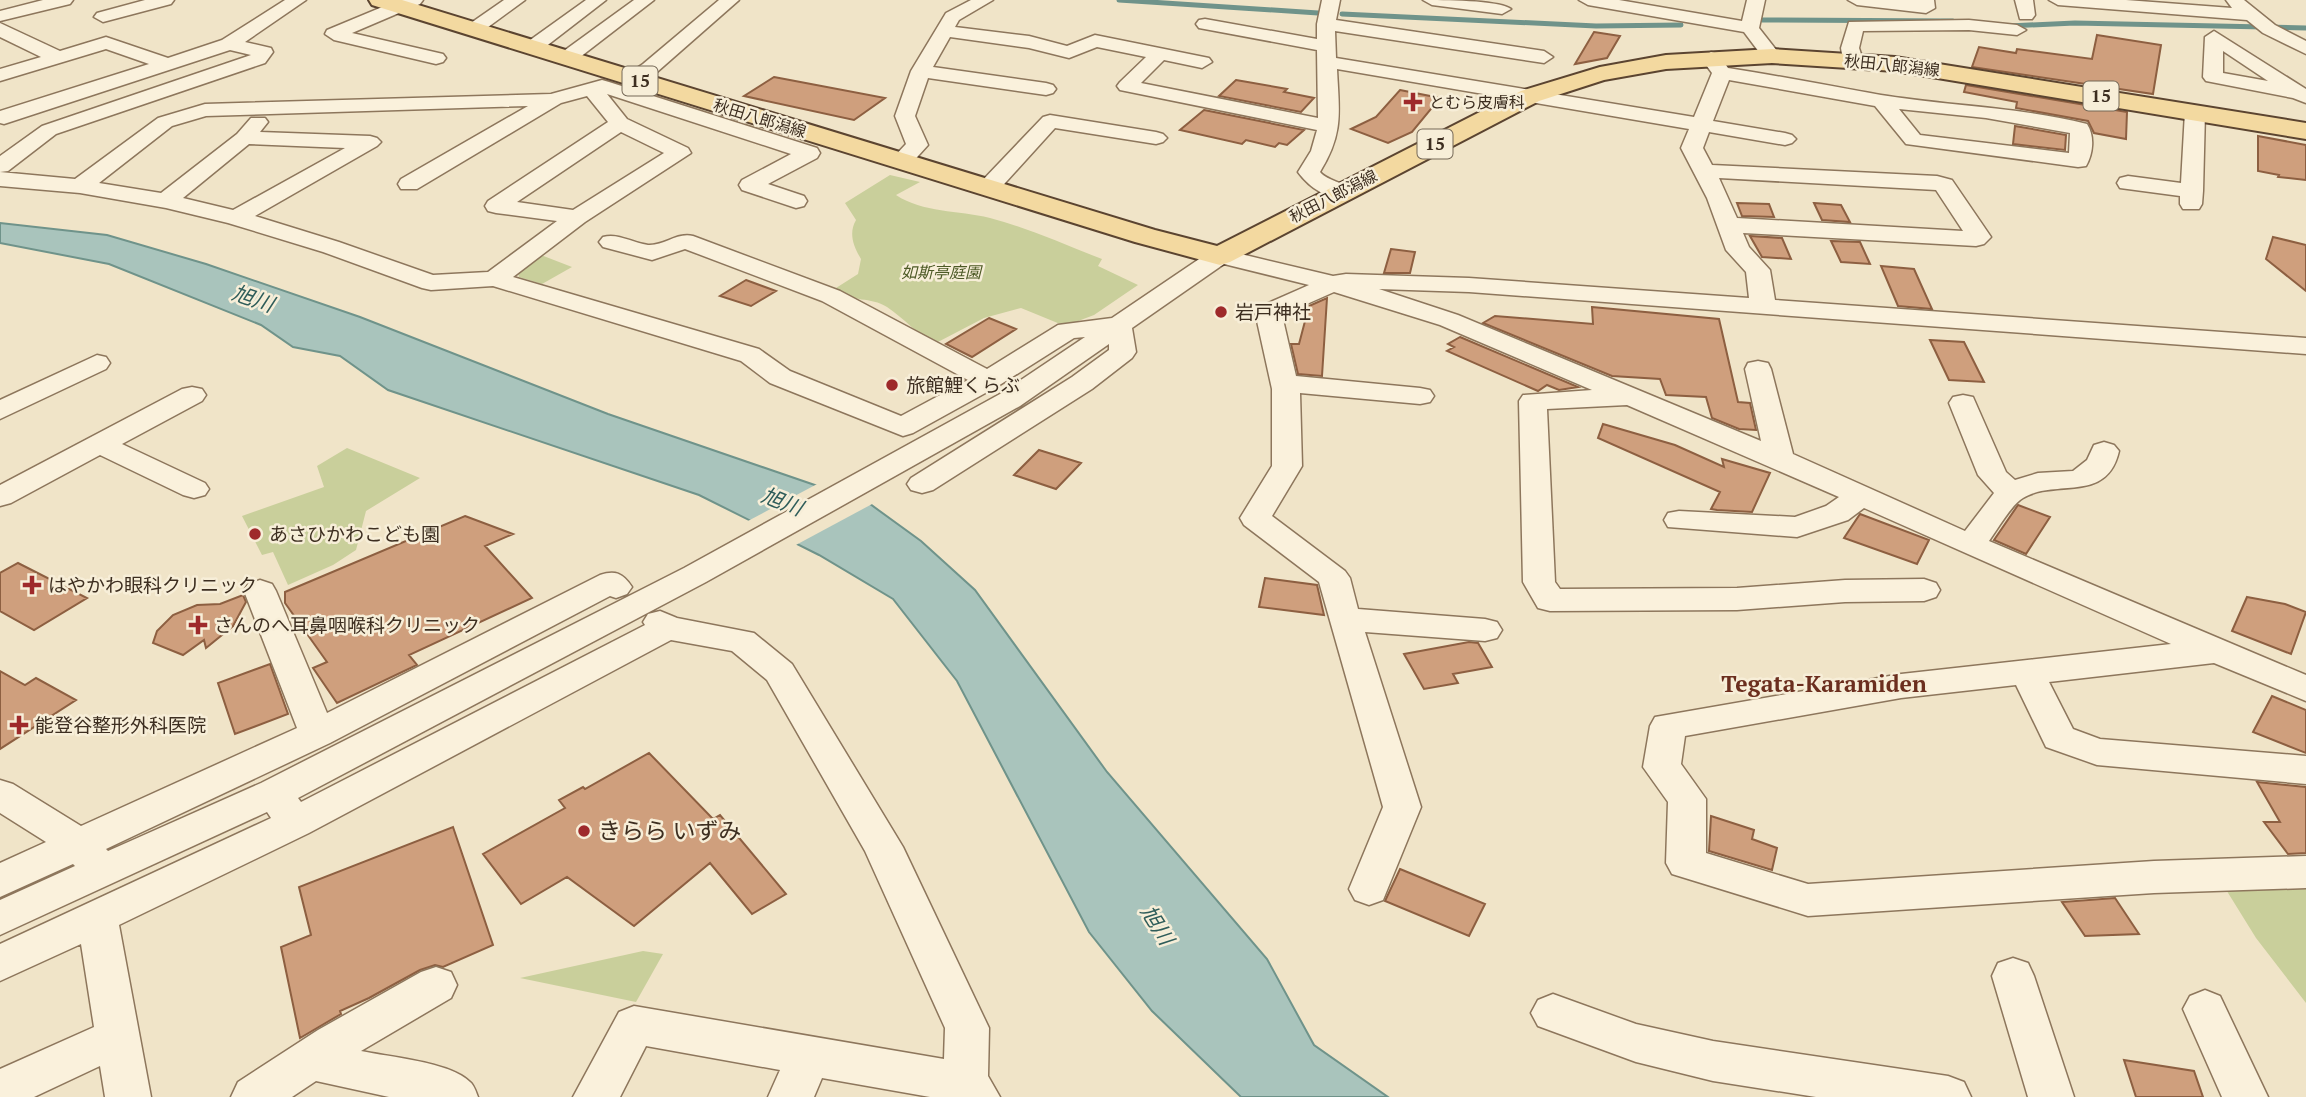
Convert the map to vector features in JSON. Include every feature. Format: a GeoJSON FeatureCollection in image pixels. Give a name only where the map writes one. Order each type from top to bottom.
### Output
{"type":"FeatureCollection","features":[{"type":"Feature","properties":{"kind":"main road","name":"秋田八郎潟線"},"geometry":{"type":"LineString","coordinates":[[380,0],[409,4],[474,29],[691,97],[1220,256],[1530,96],[1621,69],[1716,65],[1772,57],[1853,60],[1936,68],[2306,131]]}},
{"type":"Feature","properties":{"kind":"street"},"geometry":{"type":"LineString","coordinates":[[103,18],[165,0]]}},
{"type":"Feature","properties":{"kind":"street"},"geometry":{"type":"LineString","coordinates":[[0,117],[4,118],[229,44],[297,0]]}},
{"type":"Feature","properties":{"kind":"street"},"geometry":{"type":"LineString","coordinates":[[474,29],[516,0]]}},
{"type":"Feature","properties":{"kind":"street"},"geometry":{"type":"LineString","coordinates":[[533,47],[597,0]]}},
{"type":"Feature","properties":{"kind":"street"},"geometry":{"type":"LineString","coordinates":[[568,57],[645,0]]}},
{"type":"Feature","properties":{"kind":"street"},"geometry":{"type":"LineString","coordinates":[[632,78],[650,68],[730,0]]}},
{"type":"Feature","properties":{"kind":"street"},"geometry":{"type":"LineString","coordinates":[[901,161],[917,145],[905,116],[921,71],[952,17],[984,0]]}},
{"type":"Feature","properties":{"kind":"street"},"geometry":{"type":"LineString","coordinates":[[1331,0],[1326,24],[1329,127],[1322,151],[1309,172],[1316,181],[1340,192]]}},
{"type":"Feature","properties":{"kind":"street"},"geometry":{"type":"LineString","coordinates":[[1432,0],[1502,9]]}},
{"type":"Feature","properties":{"kind":"street"},"geometry":{"type":"LineString","coordinates":[[1588,0],[1750,28],[1772,57]]}},
{"type":"Feature","properties":{"kind":"street"},"geometry":{"type":"LineString","coordinates":[[1750,28],[1756,0]]}},
{"type":"Feature","properties":{"kind":"street"},"geometry":{"type":"LineString","coordinates":[[1857,0],[1924,9]]}},
{"type":"Feature","properties":{"kind":"street"},"geometry":{"type":"LineString","coordinates":[[2058,0],[2129,3],[2261,23]]}},
{"type":"Feature","properties":{"kind":"street"},"geometry":{"type":"LineString","coordinates":[[2233,0],[2261,23],[2306,48]]}},
{"type":"Feature","properties":{"kind":"street"},"geometry":{"type":"LineString","coordinates":[[0,16],[58,1]]}},
{"type":"Feature","properties":{"kind":"street"},"geometry":{"type":"LineString","coordinates":[[409,4],[334,34],[436,58]]}},
{"type":"Feature","properties":{"kind":"street"},"geometry":{"type":"LineString","coordinates":[[1853,60],[1850,48],[1855,26],[1957,24],[2022,15]]}},
{"type":"Feature","properties":{"kind":"street"},"geometry":{"type":"LineString","coordinates":[[1205,24],[1327,54],[1530,96],[1785,139]]}},
{"type":"Feature","properties":{"kind":"street"},"geometry":{"type":"LineString","coordinates":[[1326,24],[1544,57]]}},
{"type":"Feature","properties":{"kind":"street"},"geometry":{"type":"LineString","coordinates":[[0,28],[11,37],[58,57]]}},
{"type":"Feature","properties":{"kind":"street"},"geometry":{"type":"LineString","coordinates":[[944,31],[1029,42],[1069,52],[1095,41],[1202,62]]}},
{"type":"Feature","properties":{"kind":"street"},"geometry":{"type":"LineString","coordinates":[[0,75],[106,43],[167,64]]}},
{"type":"Feature","properties":{"kind":"street"},"geometry":{"type":"LineString","coordinates":[[0,134],[49,130],[258,59],[264,52],[229,44]]}},
{"type":"Feature","properties":{"kind":"street"},"geometry":{"type":"LineString","coordinates":[[1160,54],[1127,86],[1329,127]]}},
{"type":"Feature","properties":{"kind":"street"},"geometry":{"type":"LineString","coordinates":[[1763,307],[1758,270],[1738,250],[1692,148],[1716,65],[1882,101],[1986,112],[2080,128],[2082,140],[2078,161],[1913,140],[1882,101]]}},
{"type":"Feature","properties":{"kind":"street"},"geometry":{"type":"LineString","coordinates":[[921,71],[1046,89]]}},
{"type":"Feature","properties":{"kind":"street"},"geometry":{"type":"LineString","coordinates":[[80,186],[164,122],[205,110],[554,99],[602,86],[809,153],[750,185],[796,201]]}},
{"type":"Feature","properties":{"kind":"street"},"geometry":{"type":"LineString","coordinates":[[494,279],[577,217],[680,153],[620,123],[592,89]]}},
{"type":"Feature","properties":{"kind":"street"},"geometry":{"type":"LineString","coordinates":[[667,107],[691,97]]}},
{"type":"Feature","properties":{"kind":"street"},"geometry":{"type":"LineString","coordinates":[[409,184],[554,99]]}},
{"type":"Feature","properties":{"kind":"street"},"geometry":{"type":"LineString","coordinates":[[166,201],[244,138],[271,108]]}},
{"type":"Feature","properties":{"kind":"street"},"geometry":{"type":"LineString","coordinates":[[2128,183],[2192,197],[2195,112]]}},
{"type":"Feature","properties":{"kind":"street"},"geometry":{"type":"LineString","coordinates":[[988,188],[1050,121],[1156,138]]}},
{"type":"Feature","properties":{"kind":"street"},"geometry":{"type":"LineString","coordinates":[[577,217],[496,206],[620,123]]}},
{"type":"Feature","properties":{"kind":"street"},"geometry":{"type":"LineString","coordinates":[[0,166],[49,130]]}},
{"type":"Feature","properties":{"kind":"street"},"geometry":{"type":"LineString","coordinates":[[236,218],[370,142],[244,138]]}},
{"type":"Feature","properties":{"kind":"street"},"geometry":{"type":"LineString","coordinates":[[1703,171],[1937,183],[1944,185],[1979,237],[1976,239],[1729,225]]}},
{"type":"Feature","properties":{"kind":"street"},"geometry":{"type":"LineString","coordinates":[[0,179],[80,186],[166,201],[236,218],[331,247],[430,283],[494,279],[750,355],[780,377],[903,427],[988,380],[1068,331],[1119,325]]}},
{"type":"Feature","properties":{"kind":"street"},"geometry":{"type":"LineString","coordinates":[[611,243],[652,253],[685,241],[831,296],[988,380]]}},
{"type":"Feature","properties":{"kind":"street"},"geometry":{"type":"LineString","coordinates":[[0,963],[97,919],[284,808],[710,566],[1010,400],[1220,256],[1333,283],[1449,320],[1780,459],[1970,545],[2306,689]]}},
{"type":"Feature","properties":{"kind":"street"},"geometry":{"type":"LineString","coordinates":[[1369,889],[1402,807],[1334,578],[1255,518],[1287,466],[1285,383],[1269,312],[1333,283],[1359,281],[1469,285],[2306,346]]}},
{"type":"Feature","properties":{"kind":"street"},"geometry":{"type":"LineString","coordinates":[[922,484],[1083,383],[1124,352],[1119,325]]}},
{"type":"Feature","properties":{"kind":"street"},"geometry":{"type":"LineString","coordinates":[[0,411],[97,363]]}},
{"type":"Feature","properties":{"kind":"street"},"geometry":{"type":"LineString","coordinates":[[1758,369],[1780,459]]}},
{"type":"Feature","properties":{"kind":"street"},"geometry":{"type":"LineString","coordinates":[[1285,383],[1420,396]]}},
{"type":"Feature","properties":{"kind":"street"},"geometry":{"type":"LineString","coordinates":[[0,497],[192,395]]}},
{"type":"Feature","properties":{"kind":"street"},"geometry":{"type":"LineString","coordinates":[[1633,397],[1533,401],[1539,582],[1550,600],[1737,599],[1845,591],[1924,590]]}},
{"type":"Feature","properties":{"kind":"street"},"geometry":{"type":"LineString","coordinates":[[1963,403],[1993,475],[2010,492]]}},
{"type":"Feature","properties":{"kind":"street"},"geometry":{"type":"LineString","coordinates":[[100,444],[194,489]]}},
{"type":"Feature","properties":{"kind":"street"},"geometry":{"type":"LineString","coordinates":[[1970,545],[2010,492],[2038,482],[2081,479],[2101,464],[2104,451]]}},
{"type":"Feature","properties":{"kind":"street"},"geometry":{"type":"LineString","coordinates":[[1679,520],[1797,527],[1836,513],[1861,496]]}},
{"type":"Feature","properties":{"kind":"street"},"geometry":{"type":"LineString","coordinates":[[0,918],[91,858],[317,734],[611,582],[616,587]]}},
{"type":"Feature","properties":{"kind":"street"},"geometry":{"type":"LineString","coordinates":[[260,591],[317,734]]}},
{"type":"Feature","properties":{"kind":"street"},"geometry":{"type":"LineString","coordinates":[[1344,619],[1485,630]]}},
{"type":"Feature","properties":{"kind":"street"},"geometry":{"type":"LineString","coordinates":[[0,881],[284,808],[663,625],[742,641],[780,672],[883,847],[967,1028],[967,1093],[808,1056],[634,1025],[596,1097]]}},
{"type":"Feature","properties":{"kind":"street"},"geometry":{"type":"LineString","coordinates":[[2219,651],[1901,685],[1668,726],[1662,767],[1687,799],[1686,863],[1808,900],[2154,877],[2306,872]]}},
{"type":"Feature","properties":{"kind":"street"},"geometry":{"type":"LineString","coordinates":[[2027,672],[2059,738],[2097,752],[2306,770]]}},
{"type":"Feature","properties":{"kind":"street"},"geometry":{"type":"LineString","coordinates":[[0,794],[91,858]]}},
{"type":"Feature","properties":{"kind":"street"},"geometry":{"type":"LineString","coordinates":[[97,919],[128,1097]]}},
{"type":"Feature","properties":{"kind":"street"},"geometry":{"type":"LineString","coordinates":[[2013,976],[2051,1097]]}},
{"type":"Feature","properties":{"kind":"street"},"geometry":{"type":"LineString","coordinates":[[254,1097],[436,985]]}},
{"type":"Feature","properties":{"kind":"street"},"geometry":{"type":"LineString","coordinates":[[2205,1009],[2245,1097]]}},
{"type":"Feature","properties":{"kind":"street"},"geometry":{"type":"LineString","coordinates":[[1553,1013],[1636,1043],[1713,1061],[1948,1097]]}},
{"type":"Feature","properties":{"kind":"street"},"geometry":{"type":"LineString","coordinates":[[0,1091],[116,1038]]}},
{"type":"Feature","properties":{"kind":"street"},"geometry":{"type":"LineString","coordinates":[[791,1097],[808,1056]]}},
{"type":"Feature","properties":{"kind":"street"},"geometry":{"type":"LineString","coordinates":[[311,1060],[441,1088],[454,1097]]}},
{"type":"Feature","properties":{"kind":"green space","name":"如斯亭庭園"},"geometry":{"type":"Polygon","coordinates":[[[890,175],[920,182],[896,195],[906,201],[929,208],[978,215],[1032,232],[1102,259],[1098,266],[1138,285],[1094,315],[1065,326],[1021,308],[984,318],[936,343],[887,307],[849,296],[836,288],[858,274],[861,259],[852,235],[856,220],[845,203],[890,175]]]}},
{"type":"Feature","properties":{"kind":"green space"},"geometry":{"type":"Polygon","coordinates":[[[541,255],[572,267],[542,284],[519,277],[517,267],[541,255]]]}},
{"type":"Feature","properties":{"kind":"green space"},"geometry":{"type":"Polygon","coordinates":[[[347,448],[420,478],[366,511],[356,550],[333,565],[288,585],[273,552],[262,555],[242,516],[324,487],[317,466],[347,448]]]}},
{"type":"Feature","properties":{"kind":"green space"},"geometry":{"type":"Polygon","coordinates":[[[2306,883],[2306,1003],[2256,938],[2225,888],[2306,883]]]}},
{"type":"Feature","properties":{"kind":"green space"},"geometry":{"type":"Polygon","coordinates":[[[643,951],[663,954],[636,1002],[520,978],[643,951]]]}},
{"type":"Feature","properties":{"kind":"water","name":"旭川"},"geometry":{"type":"Polygon","coordinates":[[[0,223],[107,235],[206,264],[360,317],[608,414],[870,504],[921,541],[975,590],[1107,772],[1267,959],[1314,1045],[1388,1097],[1241,1097],[1152,1011],[1089,932],[957,681],[893,599],[819,555],[699,495],[388,390],[340,356],[293,347],[261,325],[109,264],[0,243],[0,223]]]}},
{"type":"Feature","properties":{"kind":"pier"},"geometry":{"type":"Polygon","coordinates":[[[819,483],[874,503],[794,546],[746,522],[819,483]]]}},
{"type":"Feature","properties":{"kind":"building"},"geometry":{"type":"Polygon","coordinates":[[[1594,32],[1620,36],[1607,58],[1575,64],[1594,32]]]}},
{"type":"Feature","properties":{"kind":"building"},"geometry":{"type":"Polygon","coordinates":[[[2097,35],[2161,45],[2153,94],[1972,67],[1979,47],[2092,59],[2097,35]]]}},
{"type":"Feature","properties":{"kind":"building"},"geometry":{"type":"Polygon","coordinates":[[[774,77],[885,98],[854,120],[744,96],[774,77]]]}},
{"type":"Feature","properties":{"kind":"building"},"geometry":{"type":"Polygon","coordinates":[[[1236,80],[1287,89],[1284,92],[1314,98],[1301,112],[1219,96],[1236,80]]]}},
{"type":"Feature","properties":{"kind":"building"},"geometry":{"type":"Polygon","coordinates":[[[1966,85],[2127,112],[2126,139],[2094,133],[2088,121],[2016,108],[2017,102],[1964,92],[1966,85]]]}},
{"type":"Feature","properties":{"kind":"building"},"geometry":{"type":"Polygon","coordinates":[[[1400,90],[1440,98],[1412,132],[1388,143],[1351,129],[1376,117],[1400,90]]]}},
{"type":"Feature","properties":{"kind":"building"},"geometry":{"type":"Polygon","coordinates":[[[1204,110],[1304,130],[1287,145],[1279,143],[1275,147],[1246,140],[1242,144],[1180,130],[1204,110]]]}},
{"type":"Feature","properties":{"kind":"building"},"geometry":{"type":"Polygon","coordinates":[[[2015,126],[2066,135],[2065,150],[2013,144],[2015,126]]]}},
{"type":"Feature","properties":{"kind":"building"},"geometry":{"type":"Polygon","coordinates":[[[2258,136],[2306,145],[2306,180],[2278,177],[2279,175],[2258,171],[2258,136]]]}},
{"type":"Feature","properties":{"kind":"building"},"geometry":{"type":"Polygon","coordinates":[[[1737,203],[1769,204],[1774,217],[1742,216],[1737,203]]]}},
{"type":"Feature","properties":{"kind":"building"},"geometry":{"type":"Polygon","coordinates":[[[1814,203],[1841,205],[1850,222],[1822,220],[1814,203]]]}},
{"type":"Feature","properties":{"kind":"building"},"geometry":{"type":"Polygon","coordinates":[[[1750,236],[1782,238],[1791,259],[1762,257],[1750,236]]]}},
{"type":"Feature","properties":{"kind":"building"},"geometry":{"type":"Polygon","coordinates":[[[2273,237],[2306,245],[2306,291],[2266,259],[2273,237]]]}},
{"type":"Feature","properties":{"kind":"building"},"geometry":{"type":"Polygon","coordinates":[[[1831,241],[1860,242],[1870,264],[1841,262],[1831,241]]]}},
{"type":"Feature","properties":{"kind":"building"},"geometry":{"type":"Polygon","coordinates":[[[1391,249],[1415,252],[1410,273],[1384,273],[1391,249]]]}},
{"type":"Feature","properties":{"kind":"building"},"geometry":{"type":"Polygon","coordinates":[[[1881,266],[1914,269],[1932,309],[1898,306],[1881,266]]]}},
{"type":"Feature","properties":{"kind":"building"},"geometry":{"type":"Polygon","coordinates":[[[746,280],[776,291],[751,306],[720,296],[746,280]]]}},
{"type":"Feature","properties":{"kind":"building"},"geometry":{"type":"Polygon","coordinates":[[[1327,298],[1322,376],[1298,374],[1291,344],[1299,344],[1309,306],[1327,298]]]}},
{"type":"Feature","properties":{"kind":"building"},"geometry":{"type":"Polygon","coordinates":[[[1592,307],[1719,319],[1738,402],[1750,403],[1756,430],[1739,429],[1712,418],[1706,397],[1666,395],[1660,379],[1612,376],[1483,323],[1495,316],[1593,324],[1592,307]]]}},
{"type":"Feature","properties":{"kind":"building"},"geometry":{"type":"Polygon","coordinates":[[[989,318],[1016,329],[972,357],[946,344],[989,318]]]}},
{"type":"Feature","properties":{"kind":"building"},"geometry":{"type":"Polygon","coordinates":[[[1460,337],[1578,387],[1559,390],[1547,385],[1538,391],[1447,351],[1454,347],[1448,344],[1460,337]]]}},
{"type":"Feature","properties":{"kind":"building"},"geometry":{"type":"Polygon","coordinates":[[[1930,340],[1964,342],[1984,382],[1949,380],[1930,340]]]}},
{"type":"Feature","properties":{"kind":"building"},"geometry":{"type":"Polygon","coordinates":[[[1603,424],[1675,445],[1724,467],[1722,459],[1770,473],[1752,512],[1711,509],[1720,492],[1598,438],[1603,424]]]}},
{"type":"Feature","properties":{"kind":"building"},"geometry":{"type":"Polygon","coordinates":[[[1039,450],[1081,463],[1056,489],[1014,475],[1039,450]]]}},
{"type":"Feature","properties":{"kind":"building"},"geometry":{"type":"Polygon","coordinates":[[[2018,505],[2050,517],[2026,554],[1994,540],[2018,505]]]}},
{"type":"Feature","properties":{"kind":"building"},"geometry":{"type":"Polygon","coordinates":[[[1860,514],[1929,540],[1917,564],[1844,538],[1860,514]]]}},
{"type":"Feature","properties":{"kind":"building"},"geometry":{"type":"Polygon","coordinates":[[[465,516],[513,534],[485,546],[532,598],[409,655],[417,665],[337,703],[313,668],[327,662],[285,603],[285,592],[465,516]]]}},
{"type":"Feature","properties":{"kind":"building","name":"はやかわ眼科クリニック"},"geometry":{"type":"Polygon","coordinates":[[[18,563],[87,598],[34,630],[0,611],[0,573],[18,563]]]}},
{"type":"Feature","properties":{"kind":"building"},"geometry":{"type":"Polygon","coordinates":[[[1265,578],[1317,585],[1324,615],[1259,607],[1265,578]]]}},
{"type":"Feature","properties":{"kind":"building","name":"さんのへ耳鼻咽喉科クリニック"},"geometry":{"type":"Polygon","coordinates":[[[243,595],[246,602],[233,626],[206,648],[204,640],[183,655],[153,643],[157,631],[173,615],[197,605],[220,604],[243,595]]]}},
{"type":"Feature","properties":{"kind":"building"},"geometry":{"type":"Polygon","coordinates":[[[2247,597],[2285,604],[2306,612],[2291,654],[2232,631],[2247,597]]]}},
{"type":"Feature","properties":{"kind":"building"},"geometry":{"type":"Polygon","coordinates":[[[1469,642],[1478,643],[1492,667],[1453,674],[1458,683],[1424,689],[1404,654],[1469,642]]]}},
{"type":"Feature","properties":{"kind":"building"},"geometry":{"type":"Polygon","coordinates":[[[270,664],[288,714],[235,734],[218,683],[270,664]]]}},
{"type":"Feature","properties":{"kind":"building","name":"能登谷整形外科医院"},"geometry":{"type":"Polygon","coordinates":[[[0,671],[25,685],[36,678],[76,700],[0,749],[0,671]]]}},
{"type":"Feature","properties":{"kind":"building"},"geometry":{"type":"Polygon","coordinates":[[[2272,696],[2306,710],[2306,753],[2253,732],[2272,696]]]}},
{"type":"Feature","properties":{"kind":"building"},"geometry":{"type":"Polygon","coordinates":[[[649,753],[713,819],[720,815],[786,894],[752,914],[710,863],[634,926],[567,877],[521,904],[483,854],[565,808],[559,800],[583,787],[585,789],[649,753]]]}},
{"type":"Feature","properties":{"kind":"building"},"geometry":{"type":"Polygon","coordinates":[[[2257,782],[2306,787],[2306,853],[2288,854],[2264,822],[2280,822],[2257,782]]]}},
{"type":"Feature","properties":{"kind":"building"},"geometry":{"type":"Polygon","coordinates":[[[1711,816],[1754,830],[1752,839],[1777,848],[1772,870],[1709,851],[1711,816]]]}},
{"type":"Feature","properties":{"kind":"building"},"geometry":{"type":"Polygon","coordinates":[[[453,827],[493,945],[443,967],[435,965],[420,970],[340,1011],[341,1014],[300,1038],[281,947],[311,935],[299,887],[453,827]]]}},
{"type":"Feature","properties":{"kind":"building"},"geometry":{"type":"Polygon","coordinates":[[[1400,869],[1485,904],[1469,936],[1385,901],[1400,869]]]}},
{"type":"Feature","properties":{"kind":"building"},"geometry":{"type":"Polygon","coordinates":[[[2115,898],[2139,934],[2085,936],[2062,902],[2115,898]]]}},
{"type":"Feature","properties":{"kind":"building"},"geometry":{"type":"Polygon","coordinates":[[[2124,1060],[2194,1071],[2203,1097],[2136,1097],[2124,1060]]]}},
{"type":"Feature","properties":{"kind":"waterway"},"geometry":{"type":"LineString","coordinates":[[1119,0],[1318,13]]}},
{"type":"Feature","properties":{"kind":"waterway"},"geometry":{"type":"LineString","coordinates":[[1342,14],[1596,26],[1681,25]]}},
{"type":"Feature","properties":{"kind":"waterway"},"geometry":{"type":"LineString","coordinates":[[1762,20],[1953,21]]}},
{"type":"Feature","properties":{"kind":"waterway"},"geometry":{"type":"LineString","coordinates":[[2009,26],[2075,23],[2306,28]]}},
{"type":"Feature","properties":{"kind":"place","name":"とむら皮膚科"},"geometry":{"type":"Point","coordinates":[1413,102]}},
{"type":"Feature","properties":{"kind":"place","name":"岩戸神社"},"geometry":{"type":"Point","coordinates":[1221,312]}},
{"type":"Feature","properties":{"kind":"place","name":"旅館鯉くらぶ"},"geometry":{"type":"Point","coordinates":[892,385]}},
{"type":"Feature","properties":{"kind":"place","name":"あさひかわこども園"},"geometry":{"type":"Point","coordinates":[255,534]}},
{"type":"Feature","properties":{"kind":"place","name":"はやかわ眼科クリニック"},"geometry":{"type":"Point","coordinates":[32,585]}},
{"type":"Feature","properties":{"kind":"place","name":"さんのへ耳鼻咽喉科クリニック"},"geometry":{"type":"Point","coordinates":[198,625]}},
{"type":"Feature","properties":{"kind":"place","name":"能登谷整形外科医院"},"geometry":{"type":"Point","coordinates":[19,725]}},
{"type":"Feature","properties":{"kind":"place","name":"きらら いずみ"},"geometry":{"type":"Point","coordinates":[584,831]}},
{"type":"Feature","properties":{"kind":"district","name":"Tegata-Karamiden"},"geometry":{"type":"Point","coordinates":[1824,684]}}]}
